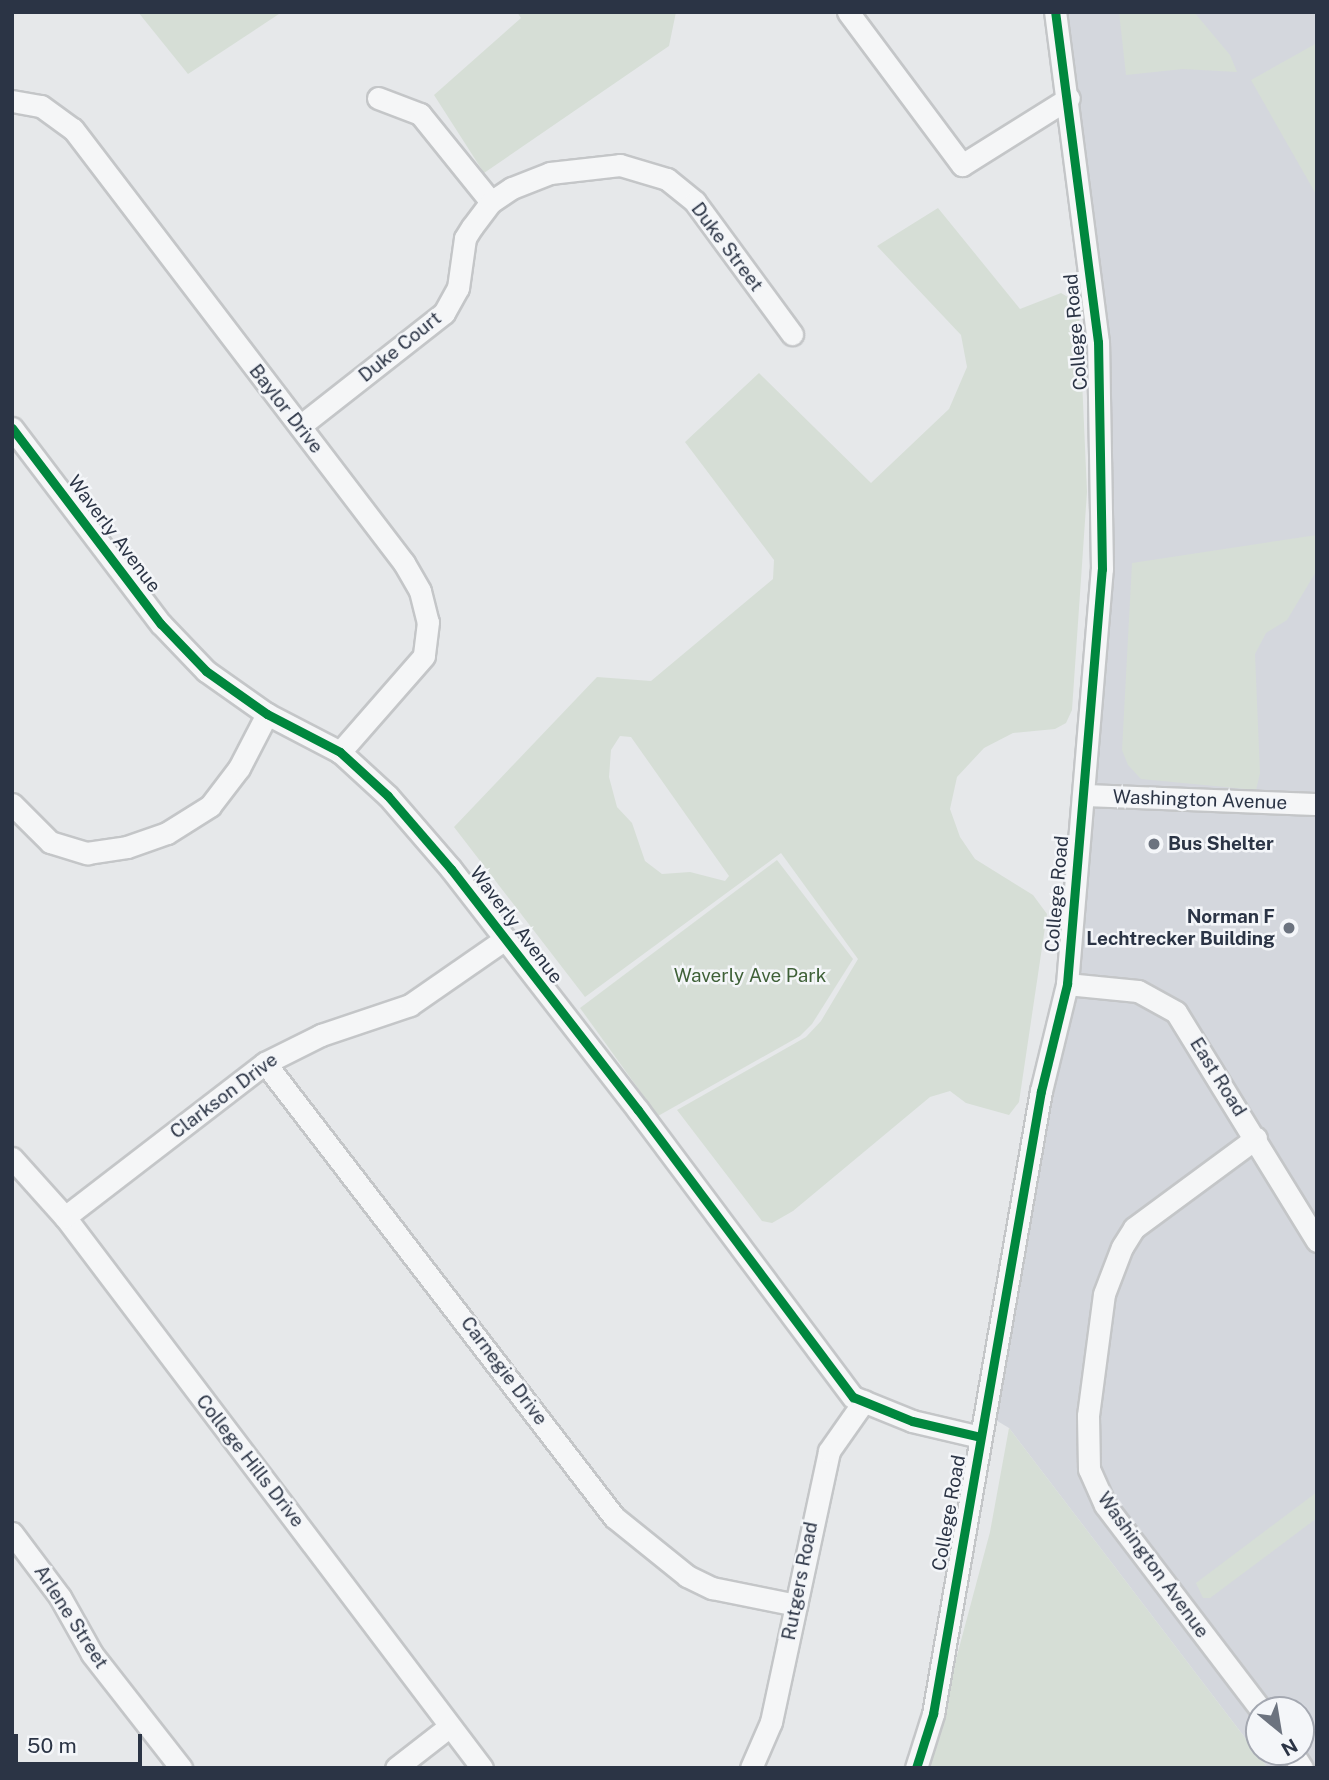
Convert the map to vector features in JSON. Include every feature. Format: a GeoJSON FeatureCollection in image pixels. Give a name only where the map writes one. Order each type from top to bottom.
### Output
{"type":"FeatureCollection","features":[{"type":"Feature","properties":{"kind":"street"},"geometry":{"type":"LineString","coordinates":[[848,12],[962,165],[1069,98]]}},
{"type":"Feature","properties":{"kind":"street","name":"College Road"},"geometry":{"type":"LineString","coordinates":[[916,1768],[933,1714],[1041,1091],[1067,984],[1102,569],[1098,355],[1069,98],[1055,12]]}},
{"type":"Feature","properties":{"kind":"street"},"geometry":{"type":"LineString","coordinates":[[378,98],[420,114],[491,202]]}},
{"type":"Feature","properties":{"kind":"street","name":"Baylor Drive"},"geometry":{"type":"LineString","coordinates":[[12,101],[41,106],[73,130],[404,562],[420,591],[428,622],[424,656],[340,752]]}},
{"type":"Feature","properties":{"kind":"street","name":"Duke Street"},"geometry":{"type":"LineString","coordinates":[[491,202],[512,188],[550,173],[620,165],[650,171],[695,202],[792,334]]}},
{"type":"Feature","properties":{"kind":"street","name":"Duke Court"},"geometry":{"type":"LineString","coordinates":[[300,426],[444,313],[457,288],[465,238],[491,202]]}},
{"type":"Feature","properties":{"kind":"street","name":"Waverly Avenue"},"geometry":{"type":"LineString","coordinates":[[12,428],[161,624],[206,671],[267,715],[340,752],[388,796],[505,939],[844,1385],[864,1401],[912,1421],[980,1437]]}},
{"type":"Feature","properties":{"kind":"street"},"geometry":{"type":"LineString","coordinates":[[12,804],[50,842],[87,853],[127,847],[167,833],[210,806],[239,768],[267,715]]}},
{"type":"Feature","properties":{"kind":"street","name":"Washington Avenue"},"geometry":{"type":"LineString","coordinates":[[1083,795],[1317,804]]}},
{"type":"Feature","properties":{"kind":"street","name":"Clarkson Drive"},"geometry":{"type":"LineString","coordinates":[[65,1217],[265,1063],[321,1035],[410,1005],[505,939]]}},
{"type":"Feature","properties":{"kind":"street","name":"East Road"},"geometry":{"type":"LineString","coordinates":[[1067,984],[1138,991],[1176,1012],[1317,1241]]}},
{"type":"Feature","properties":{"kind":"street","name":"Carnegie Drive"},"geometry":{"type":"LineString","coordinates":[[265,1063],[614,1517],[687,1576],[712,1588],[796,1605]]}},
{"type":"Feature","properties":{"kind":"street","name":"Washington Avenue"},"geometry":{"type":"LineString","coordinates":[[1250,1696],[1105,1505],[1089,1469],[1088,1416],[1104,1294],[1122,1247],[1135,1228],[1256,1138]]}},
{"type":"Feature","properties":{"kind":"street","name":"College Hills Drive"},"geometry":{"type":"LineString","coordinates":[[12,1158],[65,1217],[482,1768]]}},
{"type":"Feature","properties":{"kind":"street","name":"Rutgers Road"},"geometry":{"type":"LineString","coordinates":[[751,1768],[771,1722],[815,1499],[829,1451],[864,1401]]}},
{"type":"Feature","properties":{"kind":"street","name":"Arlene Street"},"geometry":{"type":"LineString","coordinates":[[12,1533],[61,1597],[92,1654],[181,1768]]}},
{"type":"Feature","properties":{"kind":"street"},"geometry":{"type":"LineString","coordinates":[[396,1768],[450,1726]]}},
{"type":"Feature","properties":{"kind":"shaded area"},"geometry":{"type":"Polygon","coordinates":[[[1055,12],[1317,12],[1317,1768],[1266,1766],[1315,1766],[1315,1696],[1245,1696],[1245,1738],[1009,1428],[984,1413],[1067,984],[1102,569],[1098,342],[1055,12]]]}},
{"type":"Feature","properties":{"kind":"green space"},"geometry":{"type":"Polygon","coordinates":[[[138,12],[282,12],[188,74],[138,12]]]}},
{"type":"Feature","properties":{"kind":"green space"},"geometry":{"type":"Polygon","coordinates":[[[517,12],[676,12],[669,46],[484,173],[434,95],[521,18],[517,12]]]}},
{"type":"Feature","properties":{"kind":"green space"},"geometry":{"type":"Polygon","coordinates":[[[1119,12],[1194,12],[1230,55],[1237,72],[1183,69],[1126,75],[1119,12]]]}},
{"type":"Feature","properties":{"kind":"green space"},"geometry":{"type":"Polygon","coordinates":[[[1317,43],[1317,196],[1251,80],[1317,43]]]}},
{"type":"Feature","properties":{"kind":"green space"},"geometry":{"type":"Polygon","coordinates":[[[938,208],[1020,309],[1061,293],[1073,300],[1079,312],[1087,492],[1072,710],[1066,723],[1055,729],[1013,733],[984,748],[957,777],[950,809],[960,837],[975,859],[1033,895],[1047,914],[1019,1102],[1009,1115],[966,1103],[950,1091],[930,1097],[793,1211],[772,1223],[762,1221],[677,1110],[806,1037],[821,1021],[858,959],[781,853],[585,997],[454,827],[597,677],[651,681],[773,579],[774,560],[685,442],[759,373],[871,483],[949,409],[967,367],[961,335],[877,246],[938,208]],[[620,736],[611,750],[609,777],[617,807],[632,823],[645,861],[662,874],[690,872],[725,881],[729,876],[631,737],[620,736]]]}},
{"type":"Feature","properties":{"kind":"green space"},"geometry":{"type":"Polygon","coordinates":[[[1317,535],[1317,570],[1287,620],[1266,633],[1255,654],[1260,773],[1256,790],[1141,779],[1128,765],[1122,750],[1132,563],[1317,535]]]}},
{"type":"Feature","properties":{"kind":"green space","name":"Waverly Ave Park"},"geometry":{"type":"Polygon","coordinates":[[[777,860],[853,959],[812,1024],[800,1036],[658,1116],[580,1008],[777,860]]]}},
{"type":"Feature","properties":{"kind":"green space"},"geometry":{"type":"Polygon","coordinates":[[[1009,1428],[1245,1738],[1245,1766],[1268,1768],[927,1768],[990,1532],[1009,1428]]]}},
{"type":"Feature","properties":{"kind":"green space"},"geometry":{"type":"Polygon","coordinates":[[[1317,1492],[1317,1518],[1210,1598],[1203,1598],[1196,1583],[1317,1492]]]}},
{"type":"Feature","properties":{"kind":"cycle path"},"geometry":{"type":"LineString","coordinates":[[916,1768],[933,1714],[1041,1091],[1067,984],[1102,569],[1098,342],[1055,12]]}},
{"type":"Feature","properties":{"kind":"cycle path"},"geometry":{"type":"LineString","coordinates":[[12,428],[161,624],[206,671],[267,714],[340,752],[388,796],[451,869],[638,1110],[853,1397],[912,1421],[980,1437]]}},
{"type":"Feature","properties":{"kind":"place","name":"Bus Shelter"},"geometry":{"type":"Point","coordinates":[1154,844]}},
{"type":"Feature","properties":{"kind":"place","name":"Norman F Lechtrecker Building"},"geometry":{"type":"Point","coordinates":[1289,928]}}]}
